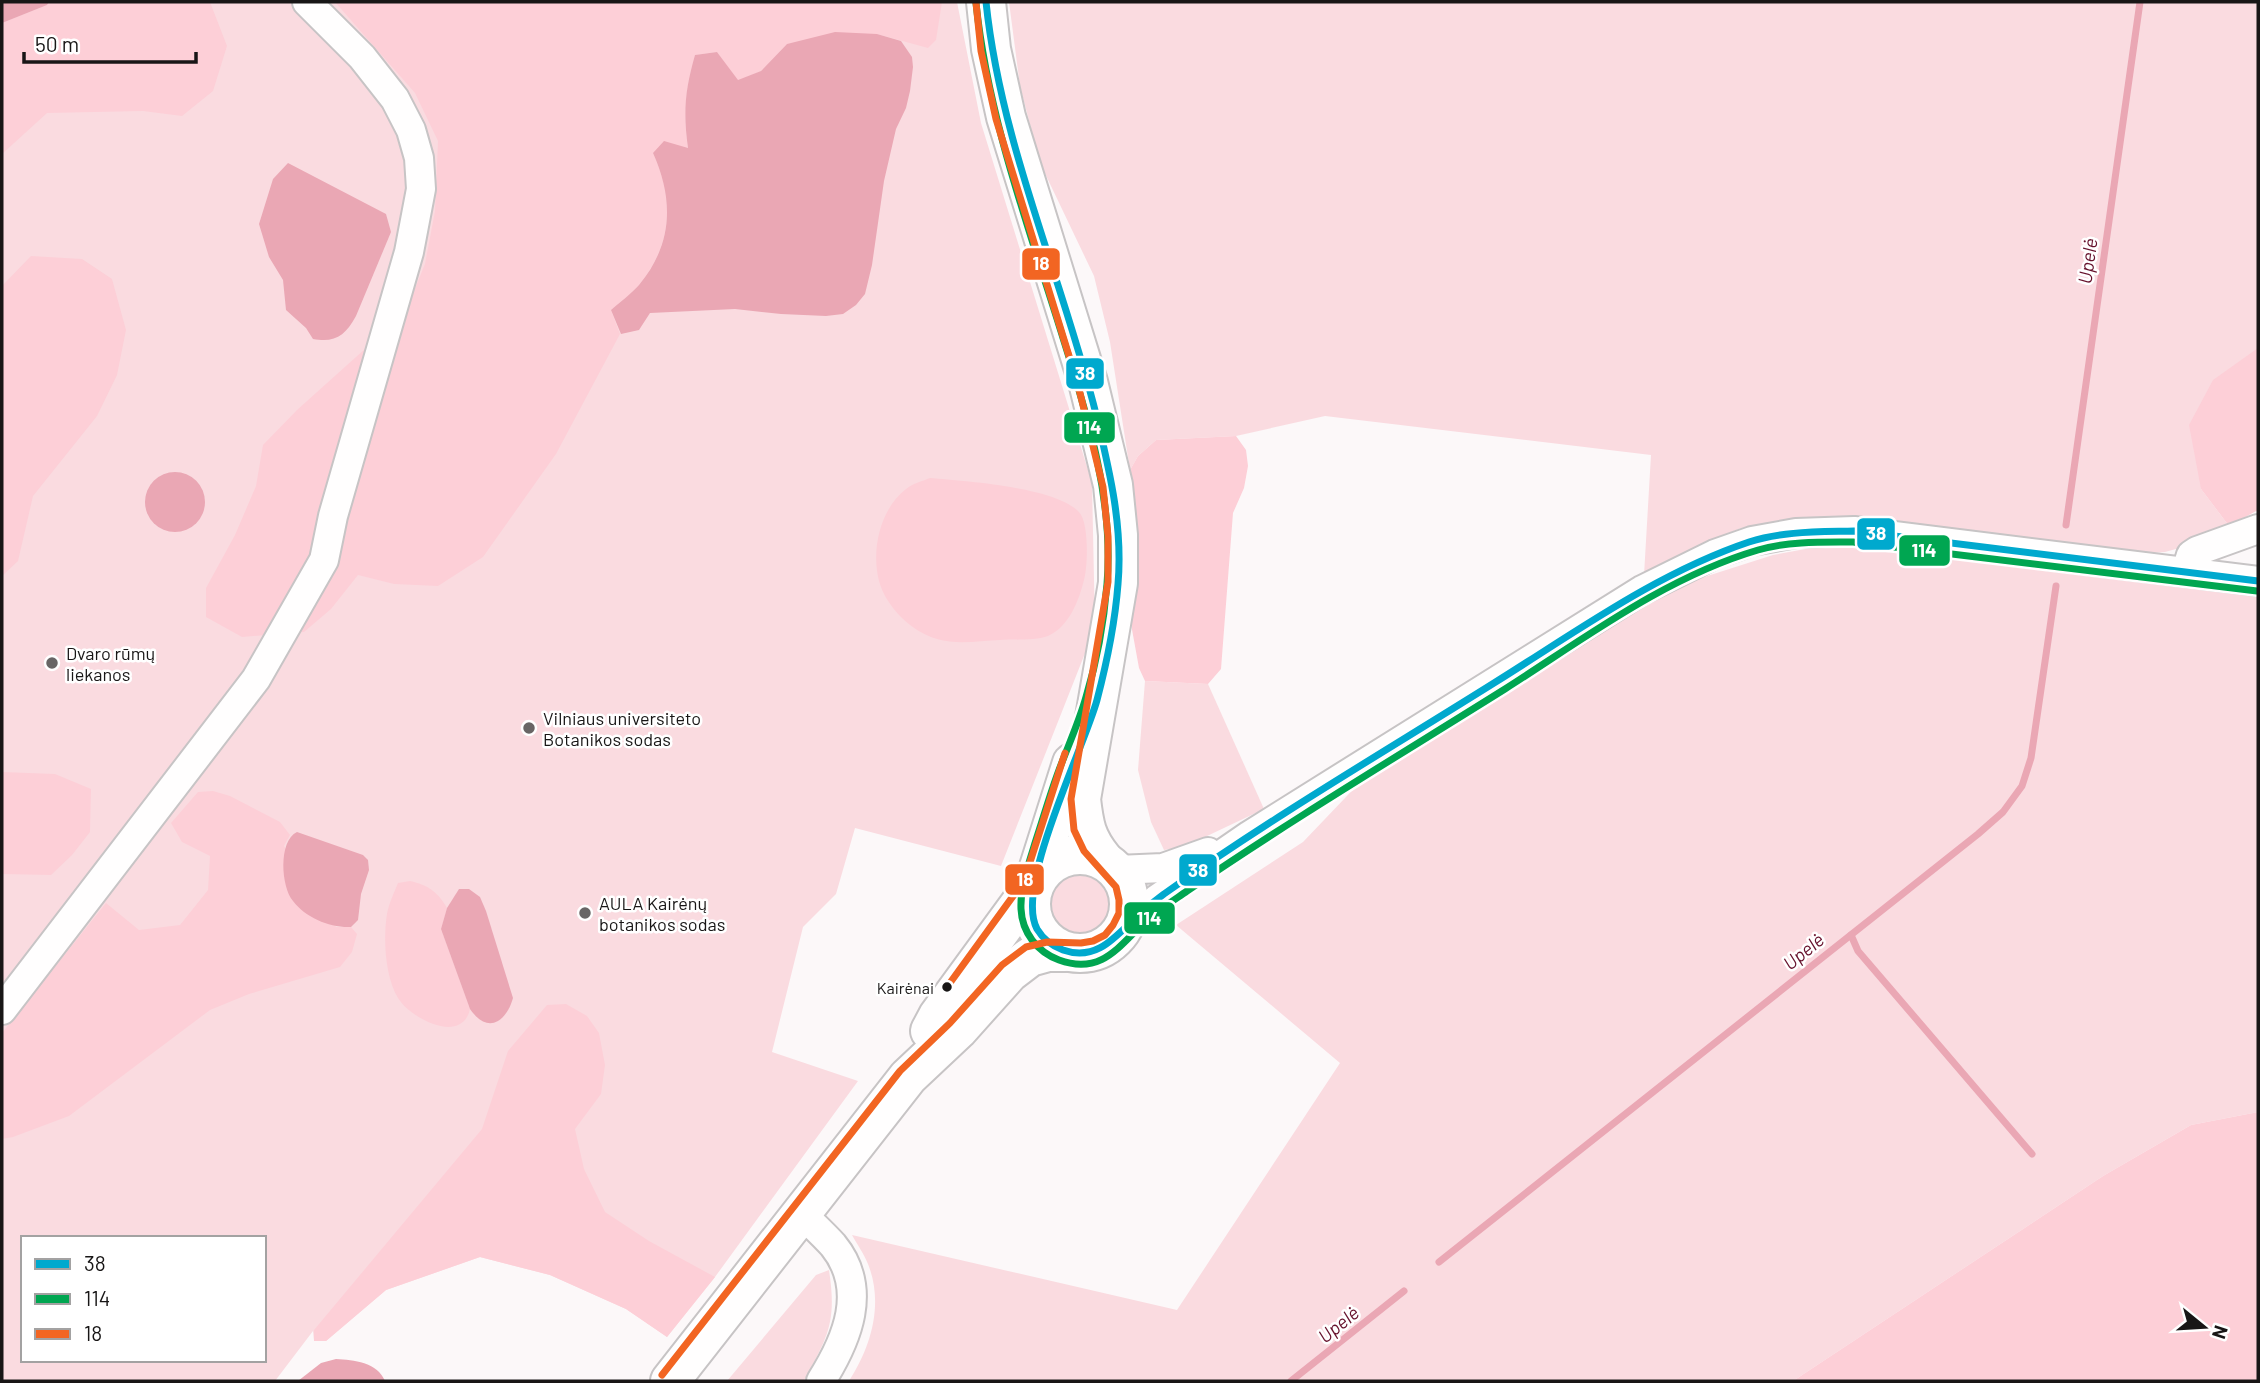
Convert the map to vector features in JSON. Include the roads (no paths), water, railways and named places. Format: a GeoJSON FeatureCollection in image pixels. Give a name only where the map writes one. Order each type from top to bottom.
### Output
{"type":"FeatureCollection","features":[{"type":"Feature","properties":{"kind":"main road"},"geometry":{"type":"LineString","coordinates":[[670,1381],[908,1077],[958,1030],[1009,973],[1030,957],[1048,952],[1082,954],[1097,951],[1112,943],[1129,916],[1130,899],[1126,883],[1093,848],[1084,828],[1081,799],[1118,583],[1118,534],[1113,485],[1088,382],[1006,117],[991,49],[986,2]]}},
{"type":"Feature","properties":{"kind":"main road"},"geometry":{"type":"LineString","coordinates":[[1065,952],[1051,944],[1040,933],[1033,918],[1031,902],[1033,886],[1066,780],[1096,702]]}},
{"type":"Feature","properties":{"kind":"main road"},"geometry":{"type":"LineString","coordinates":[[908,1077],[937,1016],[1042,872],[1070,855],[1087,855],[1110,864]]}},
{"type":"Feature","properties":{"kind":"street"},"geometry":{"type":"LineString","coordinates":[[2,1010],[256,679],[324,560],[333,516],[409,252],[421,189],[419,158],[411,130],[395,99],[362,57],[307,2]]}},
{"type":"Feature","properties":{"kind":"street"},"geometry":{"type":"LineString","coordinates":[[2186,571],[2191,555],[2197,551],[2258,528]]}},
{"type":"Feature","properties":{"kind":"street"},"geometry":{"type":"LineString","coordinates":[[1122,931],[1157,900],[1250,835],[1642,590],[1715,554],[1752,541],[1796,533],[1854,531],[2258,581]]}},
{"type":"Feature","properties":{"kind":"street"},"geometry":{"type":"LineString","coordinates":[[1110,864],[1163,868],[1250,835]]}},
{"type":"Feature","properties":{"kind":"street"},"geometry":{"type":"LineString","coordinates":[[802,1214],[834,1246],[846,1266],[851,1289],[851,1313],[845,1339],[821,1381]]}},
{"type":"Feature","properties":{"kind":"waterway","name":"Upelė"},"geometry":{"type":"LineString","coordinates":[[2066,525],[2140,2]]}},
{"type":"Feature","properties":{"kind":"waterway","name":"Upelė"},"geometry":{"type":"LineString","coordinates":[[1439,1262],[2003,812],[2022,786],[2031,758],[2056,586]]}},
{"type":"Feature","properties":{"kind":"waterway"},"geometry":{"type":"LineString","coordinates":[[1851,935],[1858,951],[2032,1154]]}},
{"type":"Feature","properties":{"kind":"waterway","name":"Upelė"},"geometry":{"type":"LineString","coordinates":[[1291,1381],[1404,1291]]}},
{"type":"Feature","properties":{"kind":"place","name":"Dvaro rūmų liekanos"},"geometry":{"type":"Point","coordinates":[52,663]}},
{"type":"Feature","properties":{"kind":"place","name":"Vilniaus universiteto Botanikos sodas"},"geometry":{"type":"Point","coordinates":[529,728]}},
{"type":"Feature","properties":{"kind":"place","name":"AULA Kairėnų botanikos sodas"},"geometry":{"type":"Point","coordinates":[585,913]}},
{"type":"Feature","properties":{"kind":"place","name":"Kairėnai"},"geometry":{"type":"Point","coordinates":[947,987]}}]}
